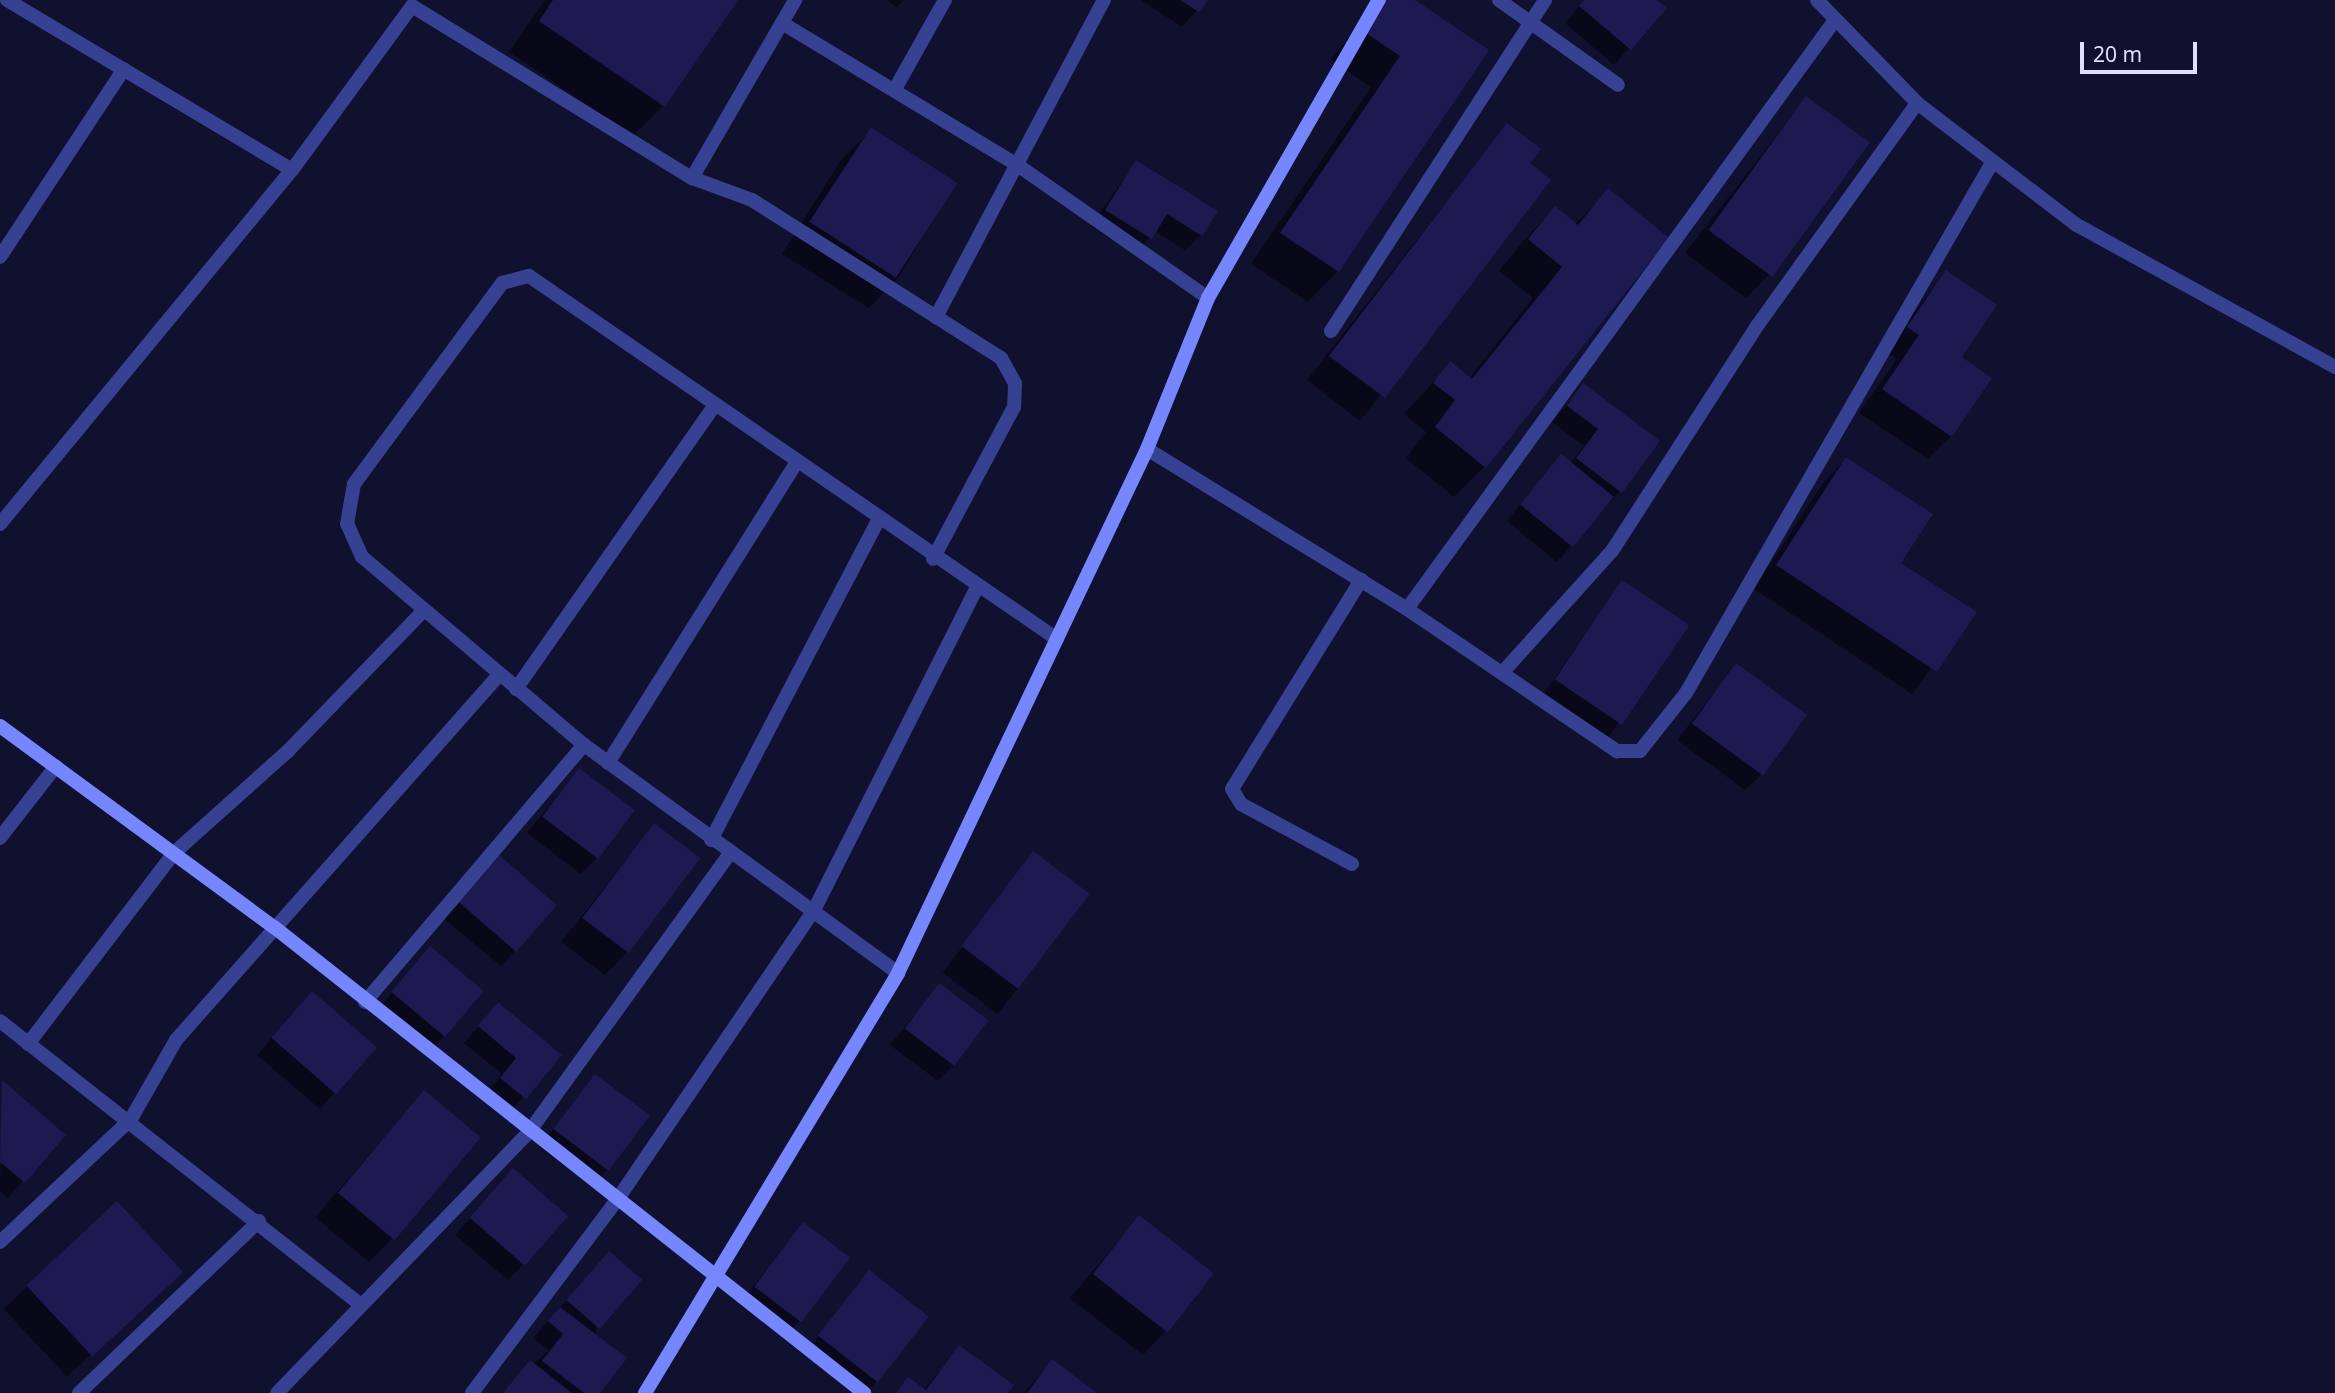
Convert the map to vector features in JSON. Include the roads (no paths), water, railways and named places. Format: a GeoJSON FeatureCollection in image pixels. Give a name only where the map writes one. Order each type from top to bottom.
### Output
{"type":"FeatureCollection","features":[{"type":"Feature","properties":{"kind":"street"},"geometry":{"type":"LineString","coordinates":[[7,0],[292,170]]}},
{"type":"Feature","properties":{"kind":"street"},"geometry":{"type":"LineString","coordinates":[[692,178],[795,0]]}},
{"type":"Feature","properties":{"kind":"street"},"geometry":{"type":"LineString","coordinates":[[895,89],[945,0]]}},
{"type":"Feature","properties":{"kind":"street"},"geometry":{"type":"LineString","coordinates":[[936,317],[1104,0]]}},
{"type":"Feature","properties":{"kind":"street"},"geometry":{"type":"LineString","coordinates":[[645,1393],[718,1280],[898,973],[1147,449],[1208,298],[1378,0]]}},
{"type":"Feature","properties":{"kind":"street"},"geometry":{"type":"LineString","coordinates":[[1499,0],[1618,85]]}},
{"type":"Feature","properties":{"kind":"street"},"geometry":{"type":"LineString","coordinates":[[1331,331],[1545,0]]}},
{"type":"Feature","properties":{"kind":"street"},"geometry":{"type":"LineString","coordinates":[[1817,0],[1917,103],[2075,224],[2335,367]]}},
{"type":"Feature","properties":{"kind":"street"},"geometry":{"type":"LineString","coordinates":[[0,524],[292,170],[412,6],[692,178],[752,200],[1001,358],[1016,396],[933,559]]}},
{"type":"Feature","properties":{"kind":"street"},"geometry":{"type":"LineString","coordinates":[[1407,609],[1835,20]]}},
{"type":"Feature","properties":{"kind":"street"},"geometry":{"type":"LineString","coordinates":[[782,23],[1016,164],[1208,298]]}},
{"type":"Feature","properties":{"kind":"street"},"geometry":{"type":"LineString","coordinates":[[0,257],[124,69]]}},
{"type":"Feature","properties":{"kind":"street"},"geometry":{"type":"LineString","coordinates":[[1502,673],[1612,551],[1757,326],[1917,103]]}},
{"type":"Feature","properties":{"kind":"street"},"geometry":{"type":"LineString","coordinates":[[1147,449],[1407,609],[1616,751],[1640,751],[1686,693],[1993,161]]}},
{"type":"Feature","properties":{"kind":"street"},"geometry":{"type":"LineString","coordinates":[[898,973],[711,840],[584,745],[362,557],[347,524],[354,484],[502,283],[529,275],[933,559],[1057,639]]}},
{"type":"Feature","properties":{"kind":"street"},"geometry":{"type":"LineString","coordinates":[[516,689],[715,405]]}},
{"type":"Feature","properties":{"kind":"street"},"geometry":{"type":"LineString","coordinates":[[608,763],[796,463]]}},
{"type":"Feature","properties":{"kind":"street"},"geometry":{"type":"LineString","coordinates":[[711,840],[878,521]]}},
{"type":"Feature","properties":{"kind":"street"},"geometry":{"type":"LineString","coordinates":[[1352,864],[1241,804],[1232,789],[1361,580]]}},
{"type":"Feature","properties":{"kind":"street"},"geometry":{"type":"LineString","coordinates":[[472,1393],[617,1200],[813,912],[977,588]]}},
{"type":"Feature","properties":{"kind":"street"},"geometry":{"type":"LineString","coordinates":[[29,1044],[175,852],[288,751],[424,610]]}},
{"type":"Feature","properties":{"kind":"street"},"geometry":{"type":"LineString","coordinates":[[0,1242],[131,1119],[176,1040],[499,675]]}},
{"type":"Feature","properties":{"kind":"street"},"geometry":{"type":"LineString","coordinates":[[0,726],[274,927],[529,1132],[864,1393]]}},
{"type":"Feature","properties":{"kind":"street"},"geometry":{"type":"LineString","coordinates":[[365,1002],[584,745]]}},
{"type":"Feature","properties":{"kind":"street"},"geometry":{"type":"LineString","coordinates":[[0,838],[56,766]]}},
{"type":"Feature","properties":{"kind":"street"},"geometry":{"type":"LineString","coordinates":[[277,1393],[359,1303],[428,1242],[529,1132],[730,853]]}},
{"type":"Feature","properties":{"kind":"street"},"geometry":{"type":"LineString","coordinates":[[0,1021],[131,1119],[359,1303]]}},
{"type":"Feature","properties":{"kind":"street"},"geometry":{"type":"LineString","coordinates":[[79,1393],[259,1221]]}}]}
